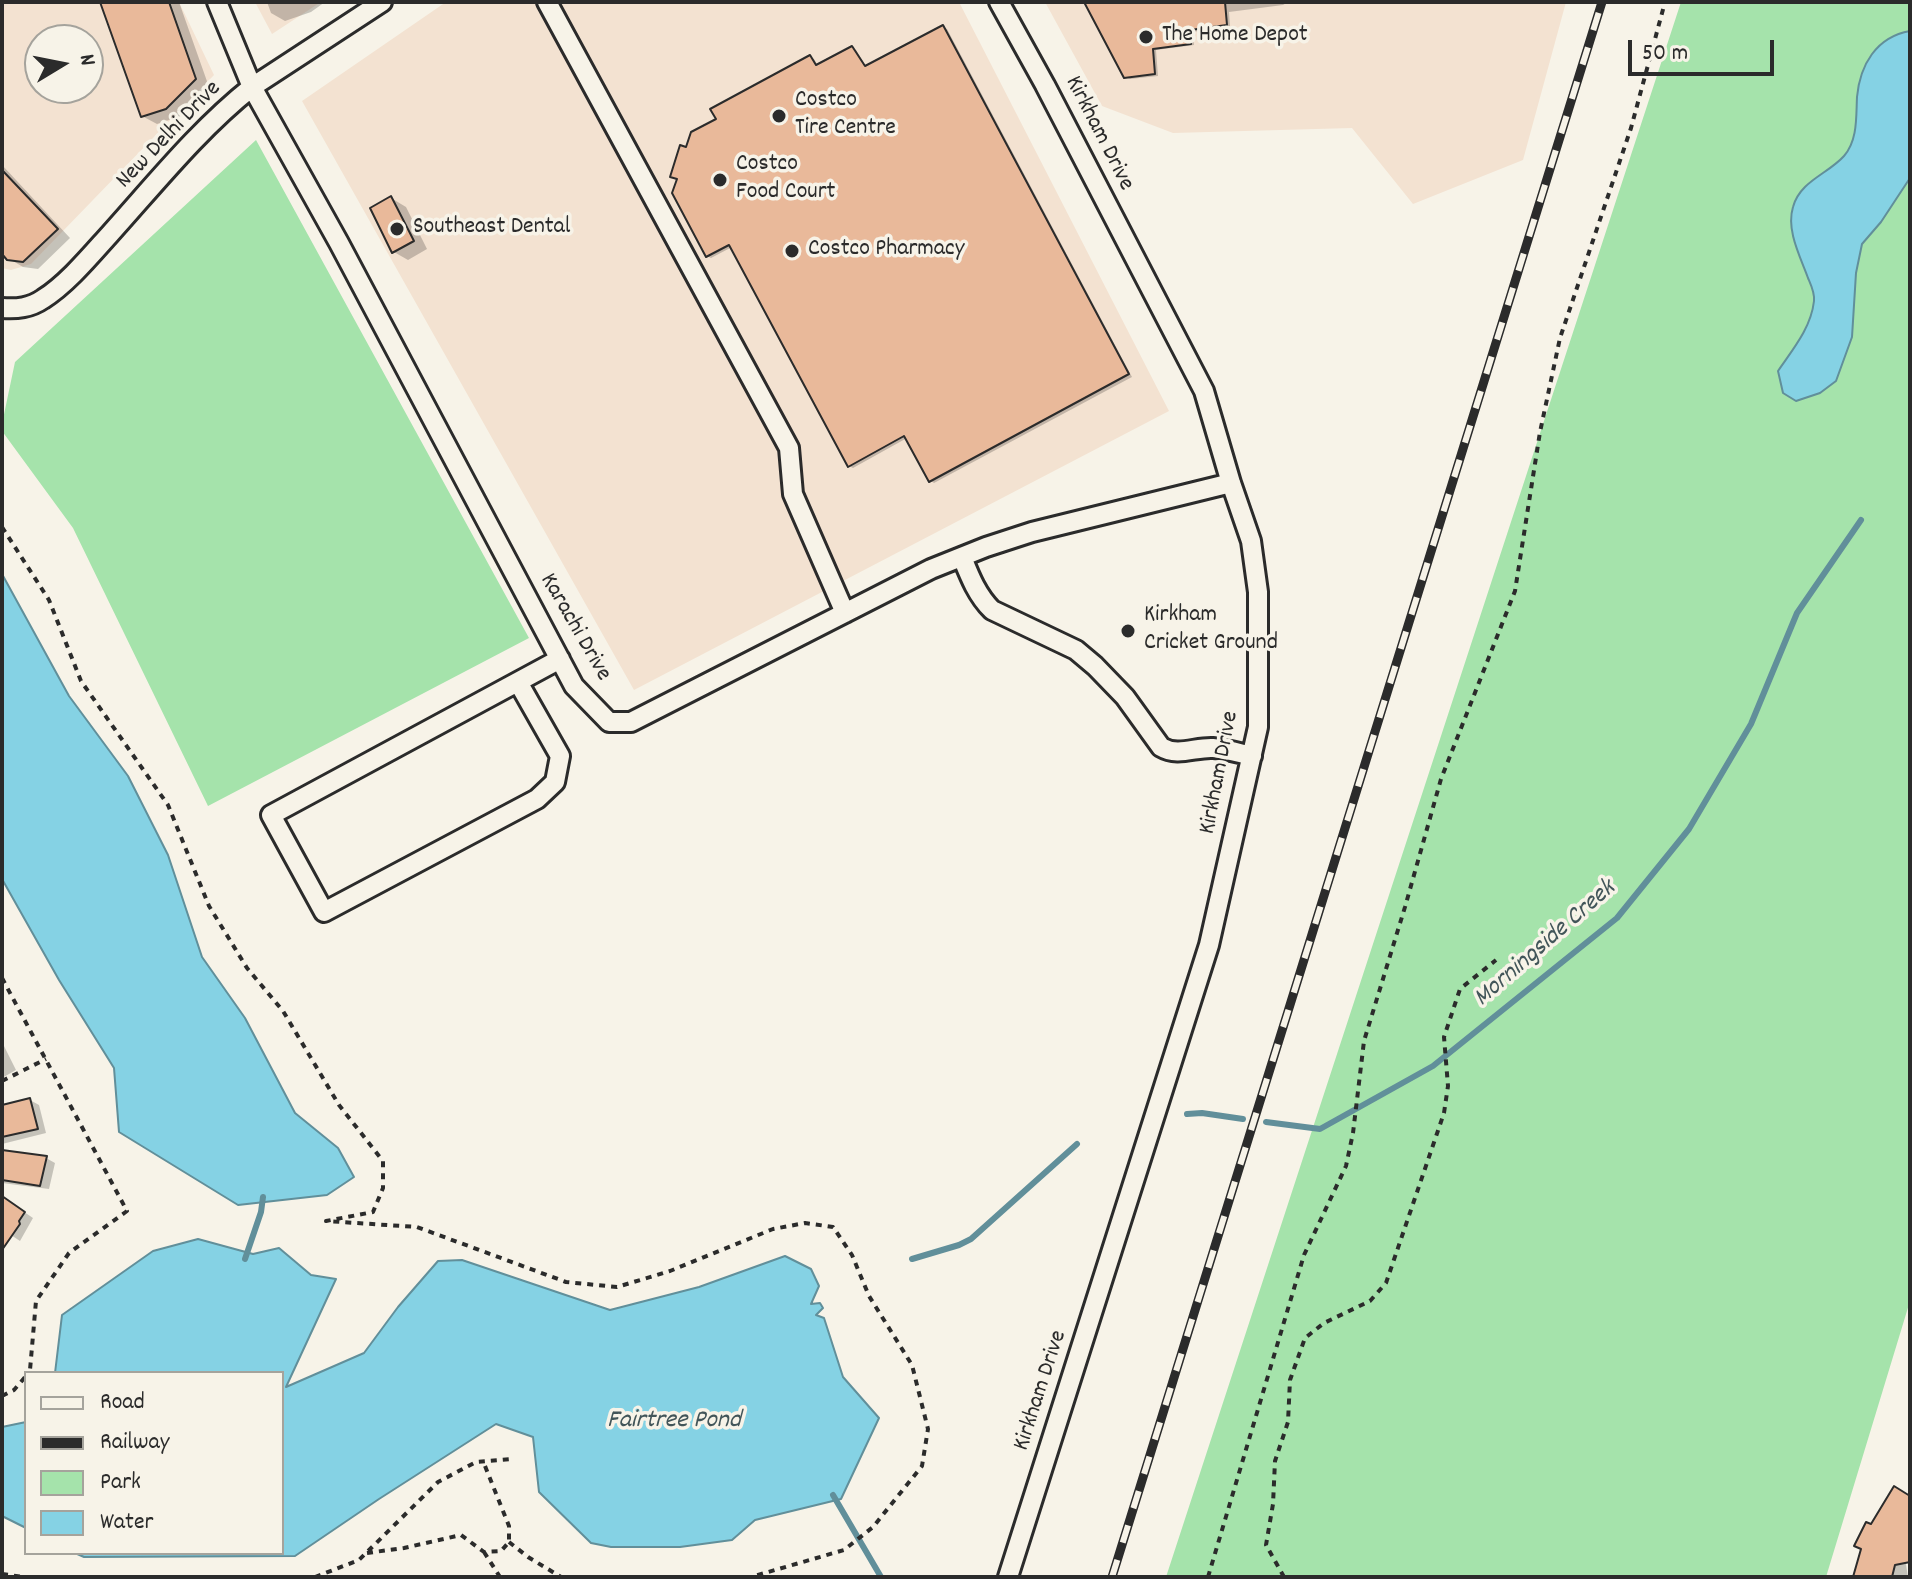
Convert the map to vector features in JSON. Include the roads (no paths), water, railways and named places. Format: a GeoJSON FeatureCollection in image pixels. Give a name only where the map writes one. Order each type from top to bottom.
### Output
{"type":"FeatureCollection","features":[{"type":"Feature","properties":{"kind":"street","name":"Karachi Drive"},"geometry":{"type":"LineString","coordinates":[[217,2],[252,87],[339,243],[574,686],[609,722],[631,722],[931,569],[962,557],[1032,532],[1231,483]]}},
{"type":"Feature","properties":{"kind":"street","name":"New Delhi Drive"},"geometry":{"type":"LineString","coordinates":[[2,308],[21,309],[43,300],[66,280],[235,101],[382,2]]}},
{"type":"Feature","properties":{"kind":"street"},"geometry":{"type":"LineString","coordinates":[[547,2],[789,448],[793,494],[845,613]]}},
{"type":"Feature","properties":{"kind":"street","name":"Kirkham Drive"},"geometry":{"type":"LineString","coordinates":[[999,2],[1204,391],[1251,541],[1258,592],[1258,727],[1209,945],[1008,1577]]}},
{"type":"Feature","properties":{"kind":"street"},"geometry":{"type":"LineString","coordinates":[[962,557],[972,583],[992,610],[1076,650],[1125,697],[1161,747],[1176,752],[1217,748],[1252,756]]}},
{"type":"Feature","properties":{"kind":"street"},"geometry":{"type":"LineString","coordinates":[[518,682],[560,756],[555,782],[537,799],[324,912],[271,815],[560,659]]}},
{"type":"Feature","properties":{"kind":"water"},"geometry":{"type":"Polygon","coordinates":[[[1910,31],[1910,178],[1881,222],[1862,244],[1856,273],[1852,337],[1836,381],[1820,393],[1796,401],[1783,393],[1778,371],[1805,329],[1814,298],[1793,234],[1793,207],[1802,191],[1849,150],[1855,128],[1859,85],[1872,54],[1888,39],[1910,31]]]}},
{"type":"Feature","properties":{"kind":"water"},"geometry":{"type":"Polygon","coordinates":[[[2,574],[69,696],[128,776],[168,855],[202,957],[245,1018],[295,1113],[338,1148],[354,1177],[327,1195],[238,1205],[119,1132],[114,1068],[59,980],[2,879],[2,574]]]}},
{"type":"Feature","properties":{"kind":"water","name":"Fairtree Pond"},"geometry":{"type":"Polygon","coordinates":[[[198,1239],[253,1254],[279,1248],[311,1275],[336,1279],[286,1387],[364,1353],[438,1261],[462,1260],[610,1310],[699,1287],[785,1256],[811,1269],[819,1286],[811,1304],[820,1303],[823,1308],[816,1315],[824,1318],[843,1377],[879,1418],[841,1499],[755,1520],[732,1540],[680,1547],[611,1547],[591,1543],[539,1492],[533,1437],[496,1424],[295,1556],[84,1557],[80,1555],[284,1555],[284,1371],[55,1371],[62,1315],[153,1251],[198,1239]]]}},
{"type":"Feature","properties":{"kind":"water"},"geometry":{"type":"Polygon","coordinates":[[[24,1422],[24,1527],[2,1516],[2,1427],[24,1422]]]}},
{"type":"Feature","properties":{"kind":"waterway","name":"Morningside Creek"},"geometry":{"type":"LineString","coordinates":[[1266,1122],[1320,1129],[1433,1066],[1617,918],[1689,829],[1751,724],[1797,613],[1861,520]]}},
{"type":"Feature","properties":{"kind":"waterway","name":"Morningside Creek"},"geometry":{"type":"LineString","coordinates":[[1187,1114],[1243,1119]]}},
{"type":"Feature","properties":{"kind":"waterway","name":"Morningside Creek"},"geometry":{"type":"LineString","coordinates":[[912,1259],[971,1239],[1077,1144]]}},
{"type":"Feature","properties":{"kind":"waterway"},"geometry":{"type":"LineString","coordinates":[[245,1259],[263,1197]]}},
{"type":"Feature","properties":{"kind":"waterway","name":"Morningside Creek"},"geometry":{"type":"LineString","coordinates":[[833,1495],[881,1577]]}},
{"type":"Feature","properties":{"kind":"railway"},"geometry":{"type":"LineString","coordinates":[[1112,1577],[1602,2]]}},
{"type":"Feature","properties":{"kind":"place","name":"The Home Depot"},"geometry":{"type":"Point","coordinates":[1146,37]}},
{"type":"Feature","properties":{"kind":"place","name":"Costco Tire Centre"},"geometry":{"type":"Point","coordinates":[779,116]}},
{"type":"Feature","properties":{"kind":"place","name":"Costco Food Court"},"geometry":{"type":"Point","coordinates":[720,180]}},
{"type":"Feature","properties":{"kind":"place","name":"Southeast Dental"},"geometry":{"type":"Point","coordinates":[397,229]}},
{"type":"Feature","properties":{"kind":"place","name":"Costco Pharmacy"},"geometry":{"type":"Point","coordinates":[792,251]}},
{"type":"Feature","properties":{"kind":"place","name":"Kirkham Cricket Ground"},"geometry":{"type":"Point","coordinates":[1128,631]}}]}
